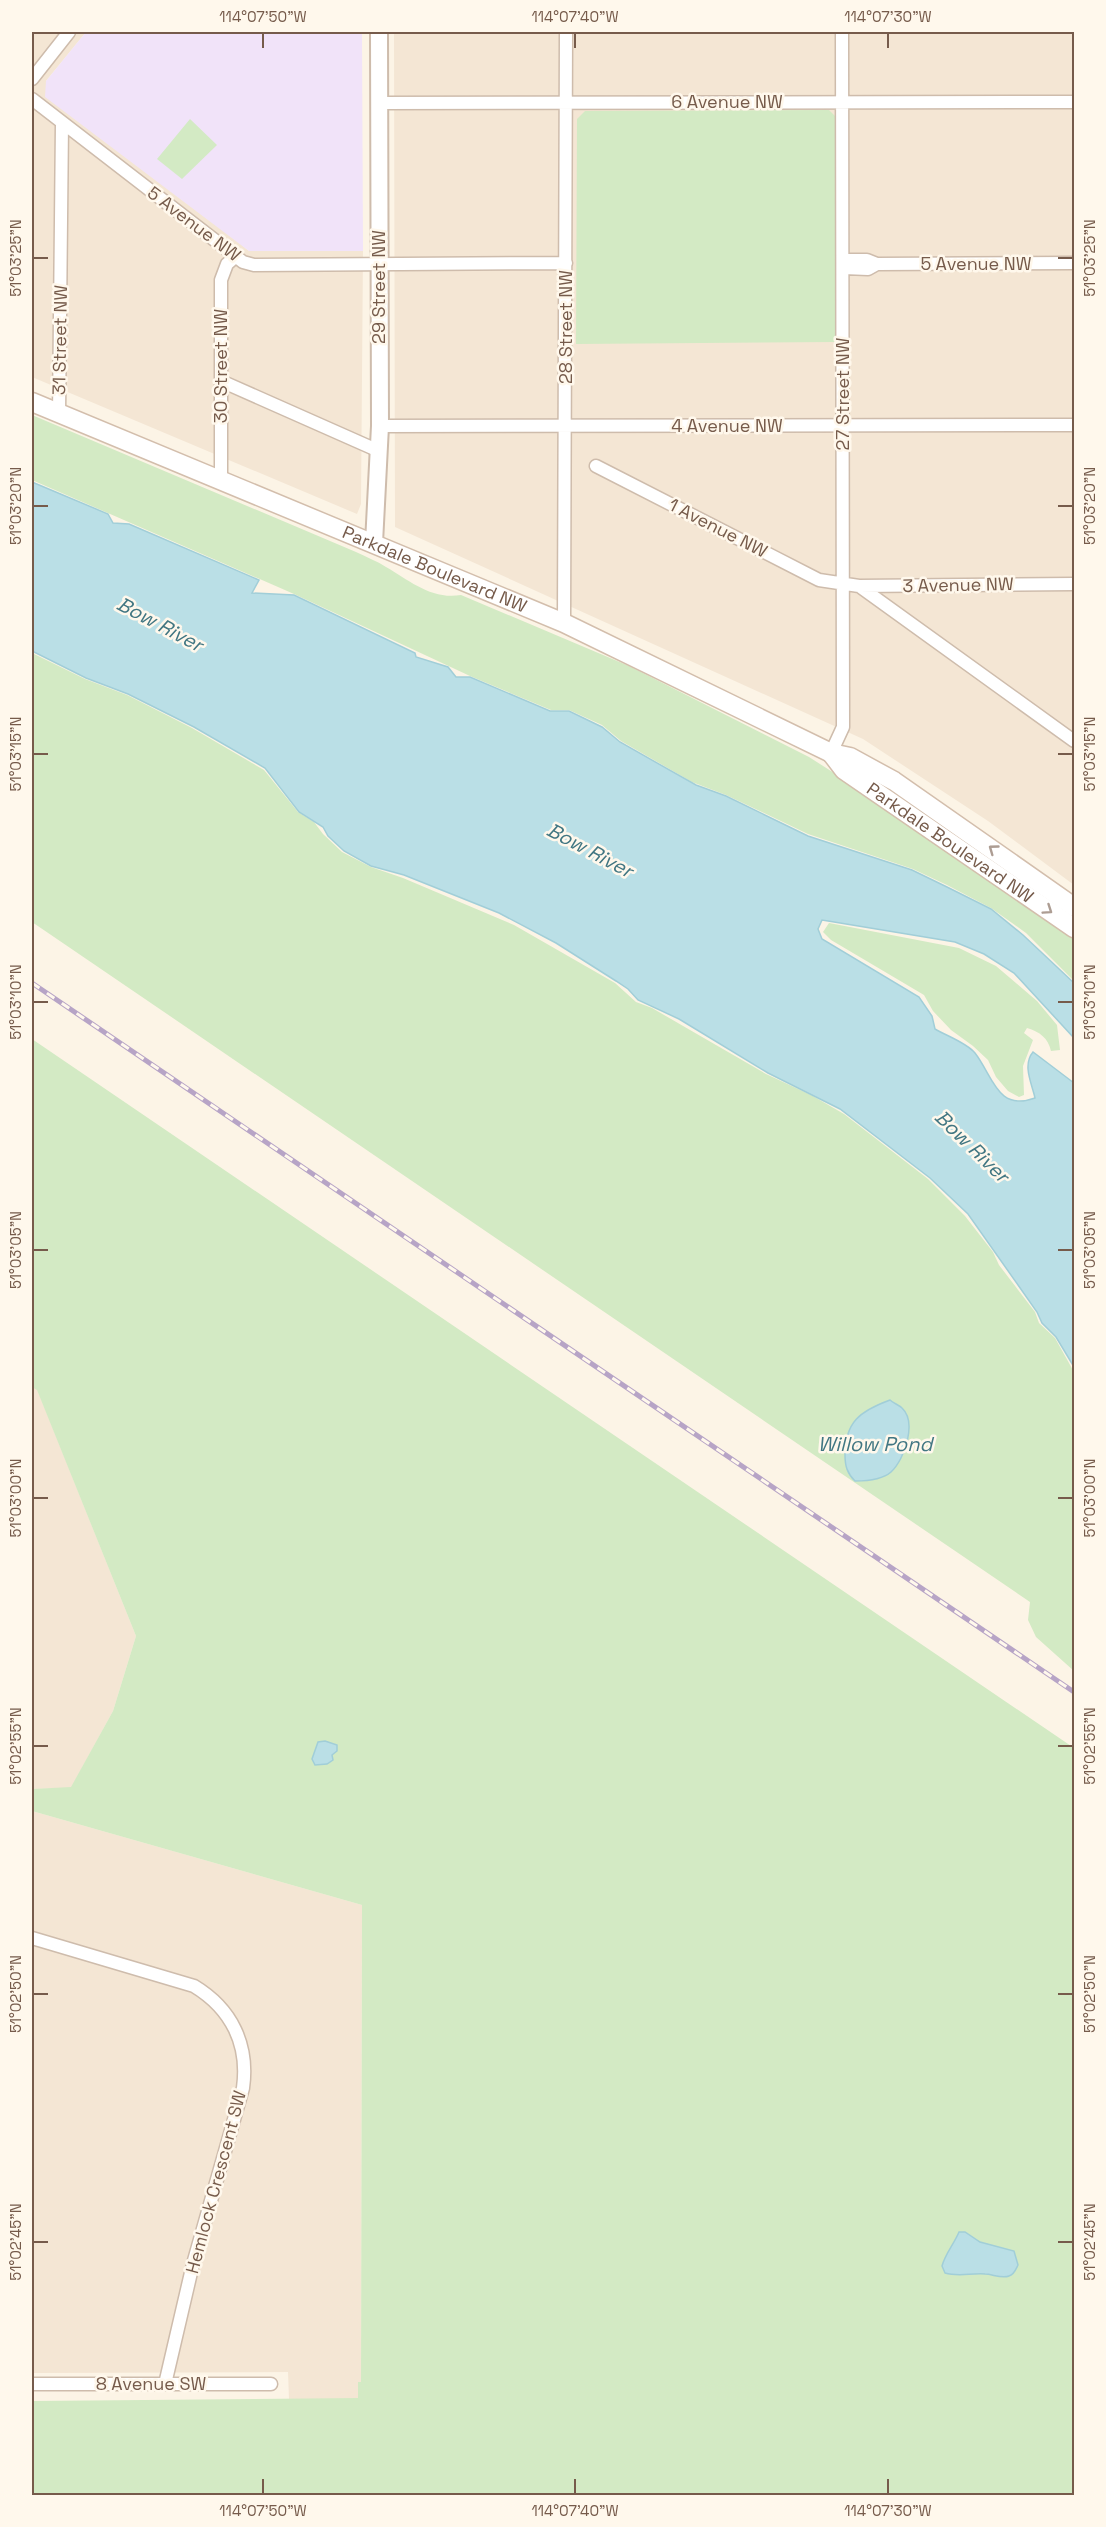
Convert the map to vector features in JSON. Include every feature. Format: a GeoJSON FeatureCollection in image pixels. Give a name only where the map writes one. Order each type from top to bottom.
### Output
{"type":"FeatureCollection","features":[{"type":"Feature","properties":{"kind":"main road","name":"Parkdale Boulevard NW"},"geometry":{"type":"LineString","coordinates":[[32,402],[564,623],[831,753],[850,757],[894,781],[1074,907]]}},
{"type":"Feature","properties":{"kind":"main road","name":"Parkdale Boulevard NW"},"geometry":{"type":"LineString","coordinates":[[831,753],[844,770],[1074,928]]}},
{"type":"Feature","properties":{"kind":"street"},"geometry":{"type":"LineString","coordinates":[[32,79],[69,32]]}},
{"type":"Feature","properties":{"kind":"street","name":"29 Street NW"},"geometry":{"type":"LineString","coordinates":[[374,543],[380,426],[380,32]]}},
{"type":"Feature","properties":{"kind":"street","name":"28 Street NW"},"geometry":{"type":"LineString","coordinates":[[564,623],[566,32]]}},
{"type":"Feature","properties":{"kind":"street","name":"27 Street NW"},"geometry":{"type":"LineString","coordinates":[[831,753],[843,727],[842,32]]}},
{"type":"Feature","properties":{"kind":"street","name":"5 Avenue NW"},"geometry":{"type":"LineString","coordinates":[[32,99],[235,257],[254,265],[566,263]]}},
{"type":"Feature","properties":{"kind":"street","name":"6 Avenue NW"},"geometry":{"type":"LineString","coordinates":[[380,103],[1074,102]]}},
{"type":"Feature","properties":{"kind":"street","name":"31 Street NW"},"geometry":{"type":"LineString","coordinates":[[59,414],[62,123]]}},
{"type":"Feature","properties":{"kind":"street","name":"30 Street NW"},"geometry":{"type":"LineString","coordinates":[[221,480],[221,280],[227,264],[235,257]]}},
{"type":"Feature","properties":{"kind":"street","name":"5 Avenue NW"},"geometry":{"type":"LineString","coordinates":[[844,264],[868,269],[877,264],[1074,263]]}},
{"type":"Feature","properties":{"kind":"street"},"geometry":{"type":"LineString","coordinates":[[221,381],[379,451]]}},
{"type":"Feature","properties":{"kind":"street","name":"4 Avenue NW"},"geometry":{"type":"LineString","coordinates":[[380,426],[1074,424]]}},
{"type":"Feature","properties":{"kind":"street","name":"1 Avenue NW"},"geometry":{"type":"LineString","coordinates":[[596,466],[819,580],[842,585]]}},
{"type":"Feature","properties":{"kind":"street","name":"3 Avenue NW"},"geometry":{"type":"LineString","coordinates":[[842,585],[1074,584]]}},
{"type":"Feature","properties":{"kind":"street"},"geometry":{"type":"LineString","coordinates":[[859,586],[1074,741]]}},
{"type":"Feature","properties":{"kind":"street","name":"Hemlock Crescent SW"},"geometry":{"type":"LineString","coordinates":[[32,1938],[194,1986],[207,1994],[223,2009],[235,2027],[241,2044],[244,2060],[243,2088],[192,2264],[165,2384]]}},
{"type":"Feature","properties":{"kind":"street","name":"8 Avenue SW"},"geometry":{"type":"LineString","coordinates":[[32,2384],[271,2384]]}},
{"type":"Feature","properties":{"kind":"shaded area"},"geometry":{"type":"Polygon","coordinates":[[[32,32],[86,32],[46,81],[249,251],[363,251],[361,504],[357,514],[32,377],[32,32]]]}},
{"type":"Feature","properties":{"kind":"shaded area"},"geometry":{"type":"Polygon","coordinates":[[[86,32],[362,32],[363,251],[249,251],[45,97],[46,81],[86,32]]]}},
{"type":"Feature","properties":{"kind":"shaded area"},"geometry":{"type":"Polygon","coordinates":[[[394,32],[1074,32],[1074,885],[988,821],[863,739],[395,527],[394,32]]]}},
{"type":"Feature","properties":{"kind":"shaded area"},"geometry":{"type":"Polygon","coordinates":[[[32,1387],[37,1389],[136,1636],[113,1711],[71,1788],[32,1789],[32,1387]]]}},
{"type":"Feature","properties":{"kind":"shaded area"},"geometry":{"type":"Polygon","coordinates":[[[32,1811],[362,1905],[361,2382],[358,2383],[358,2399],[289,2399],[288,2372],[32,2373],[32,1811]]]}},
{"type":"Feature","properties":{"kind":"green space"},"geometry":{"type":"Polygon","coordinates":[[[829,110],[837,118],[835,342],[576,344],[577,119],[585,111],[829,110]]]}},
{"type":"Feature","properties":{"kind":"green space"},"geometry":{"type":"Polygon","coordinates":[[[190,119],[217,145],[182,179],[157,159],[190,119]]]}},
{"type":"Feature","properties":{"kind":"green space"},"geometry":{"type":"Polygon","coordinates":[[[32,415],[356,552],[431,592],[450,596],[461,595],[629,666],[809,757],[867,794],[1074,938],[1074,981],[1026,933],[991,908],[947,885],[913,869],[808,834],[726,795],[692,782],[621,741],[602,725],[569,710],[551,710],[470,676],[294,594],[32,480],[32,415]]]}},
{"type":"Feature","properties":{"kind":"green space"},"geometry":{"type":"Polygon","coordinates":[[[32,653],[85,679],[127,695],[192,728],[264,770],[298,812],[314,822],[342,852],[371,867],[403,878],[514,925],[615,983],[636,1002],[652,1008],[766,1074],[811,1095],[844,1114],[928,1179],[965,1216],[993,1252],[999,1265],[1035,1312],[1039,1323],[1055,1338],[1074,1372],[1074,1671],[1036,1637],[1028,1620],[1030,1602],[32,922],[32,653]]]}},
{"type":"Feature","properties":{"kind":"green space"},"geometry":{"type":"Polygon","coordinates":[[[829,923],[959,948],[996,966],[1037,1001],[1057,1025],[1060,1050],[1051,1051],[1043,1036],[1027,1028],[1024,1033],[1033,1040],[1023,1066],[1024,1095],[1019,1097],[1008,1091],[996,1077],[988,1060],[951,1030],[933,1011],[924,995],[831,940],[823,932],[829,923]]]}},
{"type":"Feature","properties":{"kind":"green space"},"geometry":{"type":"Polygon","coordinates":[[[32,1039],[1074,1748],[1074,2495],[32,2495],[32,2401],[358,2398],[358,2382],[361,2382],[362,1905],[32,1811],[32,1789],[71,1787],[113,1711],[136,1636],[37,1390],[32,1387],[32,1039]]]}},
{"type":"Feature","properties":{"kind":"water","name":"Bow River"},"geometry":{"type":"Polygon","coordinates":[[[32,482],[108,514],[113,523],[129,524],[259,580],[252,593],[294,595],[415,653],[416,657],[448,667],[456,677],[470,677],[550,711],[569,711],[602,727],[620,742],[696,785],[726,796],[808,836],[912,870],[991,909],[1023,935],[1074,983],[1074,1038],[1014,973],[984,954],[955,942],[822,920],[818,929],[822,939],[919,997],[932,1016],[935,1029],[971,1049],[1004,1096],[1022,1101],[1035,1098],[1028,1069],[1033,1052],[1074,1083],[1074,1367],[1056,1337],[1042,1323],[1037,1312],[968,1214],[930,1178],[840,1109],[768,1073],[679,1019],[638,1000],[628,989],[556,943],[499,913],[404,875],[371,866],[344,851],[328,836],[323,827],[299,812],[265,768],[194,727],[128,694],[86,678],[32,651],[32,482]]]}},
{"type":"Feature","properties":{"kind":"water","name":"Willow Pond"},"geometry":{"type":"Polygon","coordinates":[[[890,1400],[902,1408],[909,1422],[905,1450],[896,1466],[887,1475],[874,1480],[855,1481],[845,1463],[846,1444],[851,1426],[856,1419],[870,1409],[890,1400]]]}},
{"type":"Feature","properties":{"kind":"water"},"geometry":{"type":"Polygon","coordinates":[[[325,1741],[337,1745],[337,1751],[332,1755],[333,1760],[327,1764],[315,1765],[312,1759],[318,1742],[325,1741]]]}},
{"type":"Feature","properties":{"kind":"water"},"geometry":{"type":"Polygon","coordinates":[[[959,2232],[965,2232],[980,2242],[1014,2251],[1018,2265],[1015,2272],[1003,2277],[945,2273],[943,2262],[959,2232]]]}},
{"type":"Feature","properties":{"kind":"railway"},"geometry":{"type":"LineString","coordinates":[[32,983],[1074,1692]]}}]}
